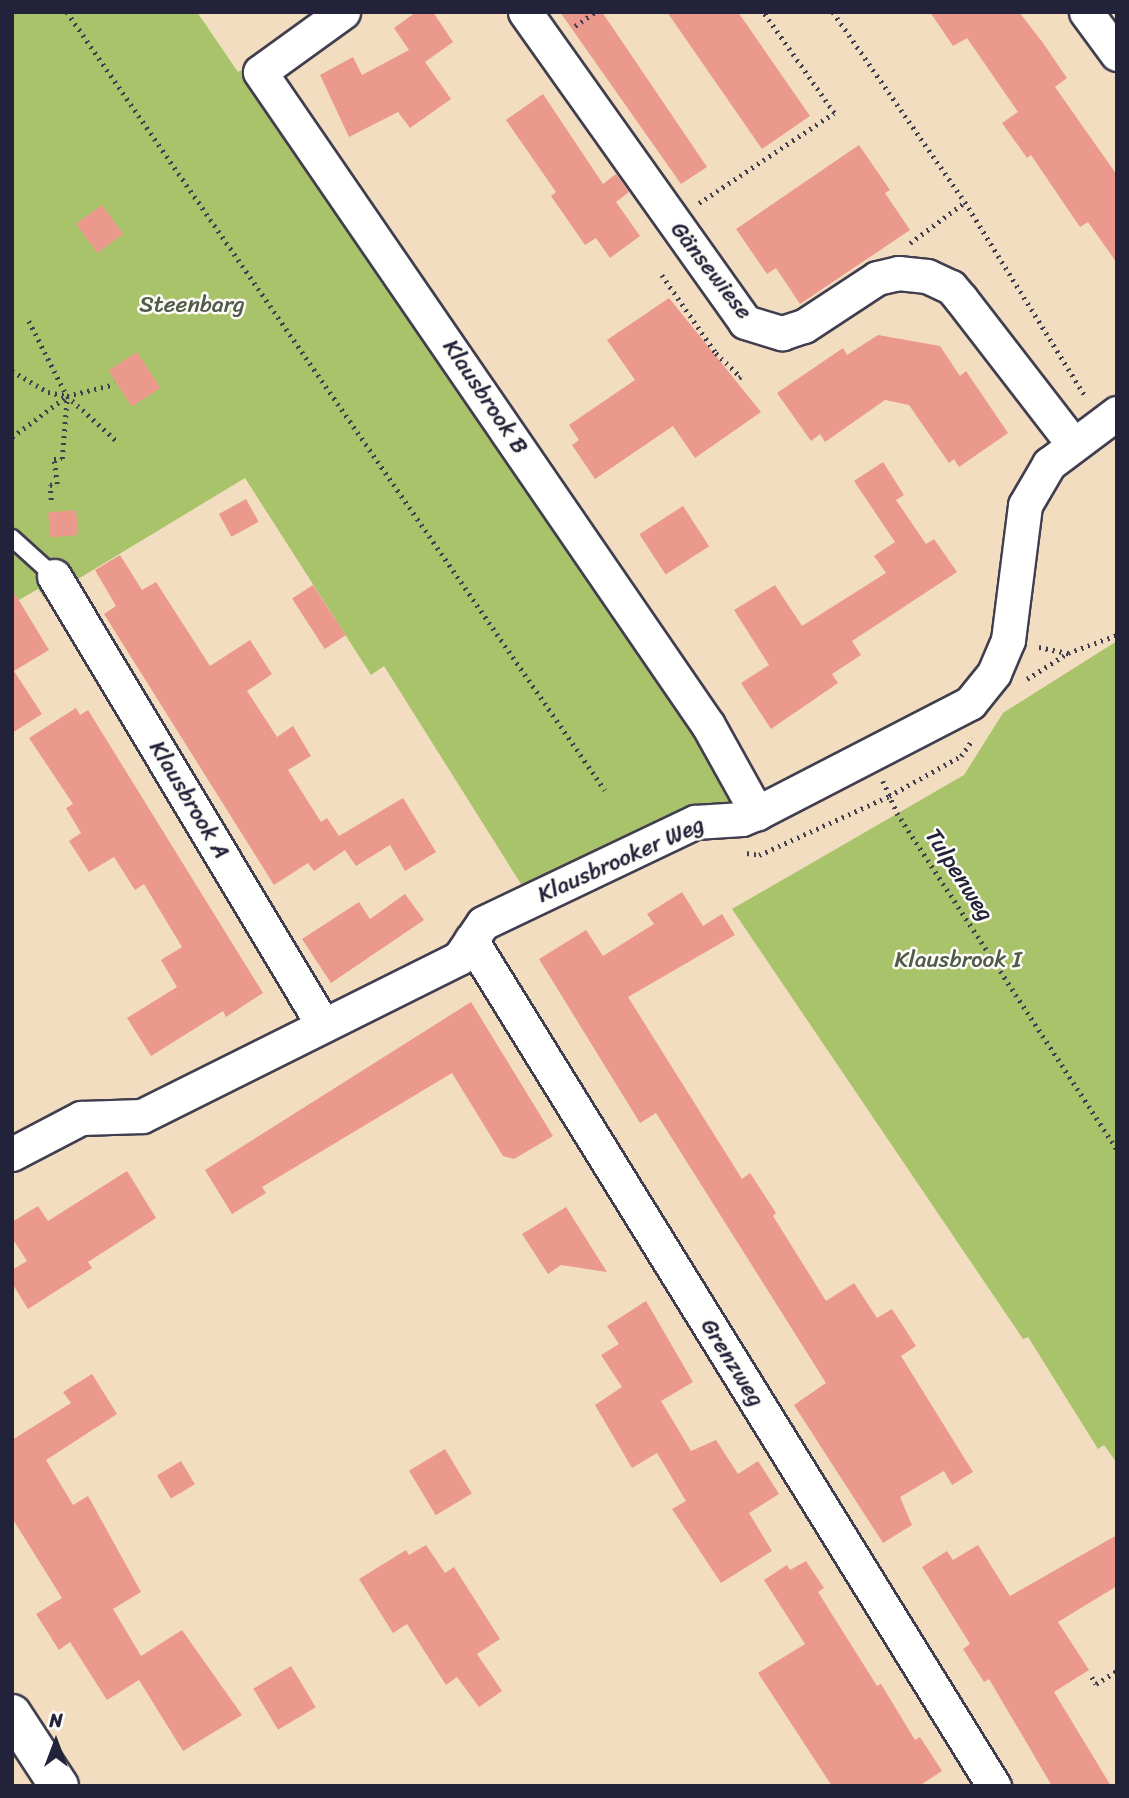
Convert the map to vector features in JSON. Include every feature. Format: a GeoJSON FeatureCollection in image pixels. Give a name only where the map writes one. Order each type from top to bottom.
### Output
{"type":"FeatureCollection","features":[{"type":"Feature","properties":{"kind":"main road"},"geometry":{"type":"LineString","coordinates":[[12,1714],[58,1786]]}},
{"type":"Feature","properties":{"kind":"street","name":"Klausbrook B"},"geometry":{"type":"LineString","coordinates":[[343,12],[260,72],[708,725],[739,774],[757,813]]}},
{"type":"Feature","properties":{"kind":"street","name":"Gänsewiese"},"geometry":{"type":"LineString","coordinates":[[525,12],[745,322],[759,329],[782,333],[804,326],[877,278],[898,273]]}},
{"type":"Feature","properties":{"kind":"street"},"geometry":{"type":"LineString","coordinates":[[1086,12],[1117,54]]}},
{"type":"Feature","properties":{"kind":"street"},"geometry":{"type":"LineString","coordinates":[[898,273],[927,276],[951,287],[1073,444]]}},
{"type":"Feature","properties":{"kind":"street","name":"Klausbrooker Weg"},"geometry":{"type":"LineString","coordinates":[[12,1154],[81,1118],[142,1116],[459,958],[483,923],[695,822],[742,819],[757,813],[873,756],[970,703],[994,673],[1007,640],[1025,505],[1049,464],[1109,418]]}},
{"type":"Feature","properties":{"kind":"street","name":"Klausbrook A"},"geometry":{"type":"LineString","coordinates":[[54,576],[323,1025]]}},
{"type":"Feature","properties":{"kind":"street","name":"Grenzweg"},"geometry":{"type":"LineString","coordinates":[[471,940],[994,1786]]}},
{"type":"Feature","properties":{"kind":"lane"},"geometry":{"type":"LineString","coordinates":[[12,538],[54,576]]}},
{"type":"Feature","properties":{"kind":"path"},"geometry":{"type":"LineString","coordinates":[[67,12],[605,790]]}},
{"type":"Feature","properties":{"kind":"path"},"geometry":{"type":"LineString","coordinates":[[565,33],[595,12]]}},
{"type":"Feature","properties":{"kind":"path"},"geometry":{"type":"LineString","coordinates":[[673,223],[834,113],[763,12]]}},
{"type":"Feature","properties":{"kind":"path"},"geometry":{"type":"LineString","coordinates":[[834,12],[1109,418]]}},
{"type":"Feature","properties":{"kind":"path"},"geometry":{"type":"LineString","coordinates":[[898,273],[910,242],[965,202]]}},
{"type":"Feature","properties":{"kind":"path"},"geometry":{"type":"LineString","coordinates":[[662,275],[699,330],[741,377],[737,379]]}},
{"type":"Feature","properties":{"kind":"path"},"geometry":{"type":"LineString","coordinates":[[29,321],[68,396],[117,441]]}},
{"type":"Feature","properties":{"kind":"path"},"geometry":{"type":"LineString","coordinates":[[12,370],[48,392],[68,396]]}},
{"type":"Feature","properties":{"kind":"path"},"geometry":{"type":"LineString","coordinates":[[12,437],[68,396],[115,384]]}},
{"type":"Feature","properties":{"kind":"path"},"geometry":{"type":"LineString","coordinates":[[51,500],[50,485],[57,484],[54,459],[62,459],[68,396]]}},
{"type":"Feature","properties":{"kind":"path"},"geometry":{"type":"LineString","coordinates":[[1007,640],[1068,653],[1117,635]]}},
{"type":"Feature","properties":{"kind":"path","name":"Tulpenweg"},"geometry":{"type":"LineString","coordinates":[[873,756],[897,813],[1117,1149]]}},
{"type":"Feature","properties":{"kind":"path"},"geometry":{"type":"LineString","coordinates":[[1092,1677],[1096,1684],[1117,1671]]}},
{"type":"Feature","properties":{"kind":"green space","name":"Steenbarg"},"geometry":{"type":"Polygon","coordinates":[[[12,12],[197,12],[238,72],[249,66],[752,811],[531,900],[384,666],[371,675],[245,478],[45,599],[38,589],[12,604],[12,12]]]}},
{"type":"Feature","properties":{"kind":"green space","name":"Klausbrook I"},"geometry":{"type":"Polygon","coordinates":[[[1117,641],[1117,1463],[1104,1445],[1098,1449],[1028,1337],[1023,1339],[732,909],[964,775],[1003,713],[1117,641]]]}},
{"type":"Feature","properties":{"kind":"building"},"geometry":{"type":"Polygon","coordinates":[[[416,12],[433,12],[453,42],[425,62],[451,99],[410,128],[398,112],[349,137],[320,75],[353,57],[362,75],[409,50],[394,28],[416,12]]]}},
{"type":"Feature","properties":{"kind":"building"},"geometry":{"type":"Polygon","coordinates":[[[560,12],[602,12],[707,167],[681,184],[560,12]]]}},
{"type":"Feature","properties":{"kind":"building"},"geometry":{"type":"Polygon","coordinates":[[[667,12],[738,12],[810,116],[762,149],[667,12]]]}},
{"type":"Feature","properties":{"kind":"building"},"geometry":{"type":"Polygon","coordinates":[[[930,12],[1019,12],[1043,43],[1067,78],[1055,87],[1117,175],[1117,263],[1088,222],[1080,227],[1031,155],[1027,158],[1002,123],[1018,112],[967,38],[953,46],[930,12]]]}},
{"type":"Feature","properties":{"kind":"building"},"geometry":{"type":"Polygon","coordinates":[[[543,94],[603,184],[616,174],[629,192],[616,202],[640,236],[610,258],[596,238],[585,245],[551,196],[556,192],[506,120],[543,94]]]}},
{"type":"Feature","properties":{"kind":"building"},"geometry":{"type":"Polygon","coordinates":[[[859,145],[890,190],[885,193],[910,230],[800,304],[776,268],[767,274],[736,229],[859,145]]]}},
{"type":"Feature","properties":{"kind":"building"},"geometry":{"type":"Polygon","coordinates":[[[102,205],[123,234],[97,253],[76,224],[102,205]]]}},
{"type":"Feature","properties":{"kind":"building"},"geometry":{"type":"Polygon","coordinates":[[[669,298],[761,412],[695,458],[673,426],[595,479],[572,445],[579,440],[569,425],[635,380],[607,340],[669,298]]]}},
{"type":"Feature","properties":{"kind":"building"},"geometry":{"type":"Polygon","coordinates":[[[878,335],[940,346],[960,376],[966,371],[1008,433],[959,467],[954,459],[949,463],[909,405],[885,400],[825,442],[820,434],[811,441],[777,393],[843,348],[847,355],[878,335]]]}},
{"type":"Feature","properties":{"kind":"building"},"geometry":{"type":"Polygon","coordinates":[[[137,352],[160,388],[132,407],[108,371],[137,352]]]}},
{"type":"Feature","properties":{"kind":"building"},"geometry":{"type":"Polygon","coordinates":[[[883,462],[904,495],[896,500],[926,544],[934,539],[957,572],[852,641],[861,655],[832,674],[838,683],[771,729],[741,683],[769,665],[734,610],[775,585],[802,626],[886,573],[874,556],[895,542],[854,481],[883,462]]]}},
{"type":"Feature","properties":{"kind":"building"},"geometry":{"type":"Polygon","coordinates":[[[246,499],[259,522],[231,537],[219,514],[246,499]]]}},
{"type":"Feature","properties":{"kind":"building"},"geometry":{"type":"Polygon","coordinates":[[[683,506],[709,546],[666,575],[639,534],[683,506]]]}},
{"type":"Feature","properties":{"kind":"building"},"geometry":{"type":"Polygon","coordinates":[[[76,510],[78,535],[50,537],[48,512],[76,510]]]}},
{"type":"Feature","properties":{"kind":"building"},"geometry":{"type":"Polygon","coordinates":[[[120,555],[142,590],[156,582],[210,666],[250,640],[272,674],[247,691],[277,737],[293,726],[311,756],[288,770],[321,822],[327,818],[339,836],[403,798],[436,852],[405,871],[390,845],[356,866],[345,850],[314,871],[308,863],[274,885],[104,614],[116,606],[95,570],[120,555]]]}},
{"type":"Feature","properties":{"kind":"building"},"geometry":{"type":"Polygon","coordinates":[[[313,585],[346,635],[325,649],[292,599],[313,585]]]}},
{"type":"Feature","properties":{"kind":"building"},"geometry":{"type":"Polygon","coordinates":[[[12,589],[49,650],[14,671],[42,714],[12,733],[12,589]]]}},
{"type":"Feature","properties":{"kind":"building"},"geometry":{"type":"Polygon","coordinates":[[[76,708],[80,715],[88,710],[263,993],[226,1017],[223,1011],[151,1056],[127,1018],[177,987],[161,960],[182,947],[144,884],[135,890],[114,857],[89,872],[69,841],[81,833],[66,808],[73,804],[29,738],[76,708]]]}},
{"type":"Feature","properties":{"kind":"building"},"geometry":{"type":"Polygon","coordinates":[[[682,892],[703,926],[722,914],[735,935],[628,997],[742,1179],[750,1173],[776,1213],[773,1216],[826,1301],[854,1283],[877,1318],[892,1309],[916,1346],[901,1356],[973,1472],[952,1485],[944,1471],[900,1497],[912,1525],[883,1543],[794,1405],[826,1383],[656,1113],[640,1123],[539,959],[586,930],[603,956],[654,924],[647,914],[682,892]]]}},
{"type":"Feature","properties":{"kind":"building"},"geometry":{"type":"Polygon","coordinates":[[[405,894],[424,920],[331,983],[302,939],[359,902],[370,919],[405,894]]]}},
{"type":"Feature","properties":{"kind":"building"},"geometry":{"type":"Polygon","coordinates":[[[471,1002],[553,1136],[514,1159],[503,1156],[452,1073],[262,1187],[266,1193],[232,1214],[205,1170],[471,1002]]]}},
{"type":"Feature","properties":{"kind":"building"},"geometry":{"type":"Polygon","coordinates":[[[127,1171],[156,1218],[88,1262],[92,1268],[28,1309],[12,1283],[12,1270],[27,1261],[12,1238],[12,1222],[38,1206],[48,1221],[127,1171]]]}},
{"type":"Feature","properties":{"kind":"building"},"geometry":{"type":"Polygon","coordinates":[[[566,1207],[607,1272],[561,1265],[548,1274],[522,1234],[566,1207]]]}},
{"type":"Feature","properties":{"kind":"building"},"geometry":{"type":"Polygon","coordinates":[[[646,1301],[693,1382],[661,1401],[691,1451],[716,1440],[738,1474],[758,1461],[779,1494],[749,1513],[772,1551],[721,1583],[672,1509],[686,1501],[657,1453],[632,1468],[595,1405],[622,1387],[601,1355],[619,1344],[607,1326],[646,1301]]]}},
{"type":"Feature","properties":{"kind":"building"},"geometry":{"type":"Polygon","coordinates":[[[92,1374],[117,1414],[46,1460],[73,1505],[88,1496],[141,1592],[113,1609],[141,1656],[182,1630],[242,1715],[183,1751],[139,1680],[107,1700],[70,1642],[59,1650],[36,1614],[62,1598],[12,1518],[12,1440],[71,1403],[63,1392],[92,1374]]]}},
{"type":"Feature","properties":{"kind":"building"},"geometry":{"type":"Polygon","coordinates":[[[445,1449],[472,1494],[436,1515],[409,1471],[445,1449]]]}},
{"type":"Feature","properties":{"kind":"building"},"geometry":{"type":"Polygon","coordinates":[[[181,1461],[195,1484],[171,1499],[157,1475],[181,1461]]]}},
{"type":"Feature","properties":{"kind":"building"},"geometry":{"type":"Polygon","coordinates":[[[1117,1535],[1117,1586],[1058,1622],[1089,1670],[1054,1692],[1111,1786],[1052,1786],[989,1679],[984,1682],[963,1649],[970,1644],[922,1567],[947,1551],[953,1560],[978,1545],[1010,1596],[1117,1535]]]}},
{"type":"Feature","properties":{"kind":"building"},"geometry":{"type":"Polygon","coordinates":[[[426,1545],[445,1573],[454,1567],[500,1639],[477,1654],[502,1691],[479,1707],[457,1677],[446,1685],[407,1624],[393,1633],[359,1579],[406,1550],[409,1555],[426,1545]]]}},
{"type":"Feature","properties":{"kind":"building"},"geometry":{"type":"Polygon","coordinates":[[[806,1561],[824,1588],[818,1592],[877,1686],[881,1684],[915,1740],[920,1737],[942,1771],[919,1786],[832,1786],[758,1673],[805,1644],[764,1580],[787,1565],[790,1570],[806,1561]]]}},
{"type":"Feature","properties":{"kind":"building"},"geometry":{"type":"Polygon","coordinates":[[[291,1666],[316,1707],[278,1730],[253,1689],[291,1666]]]}}]}
